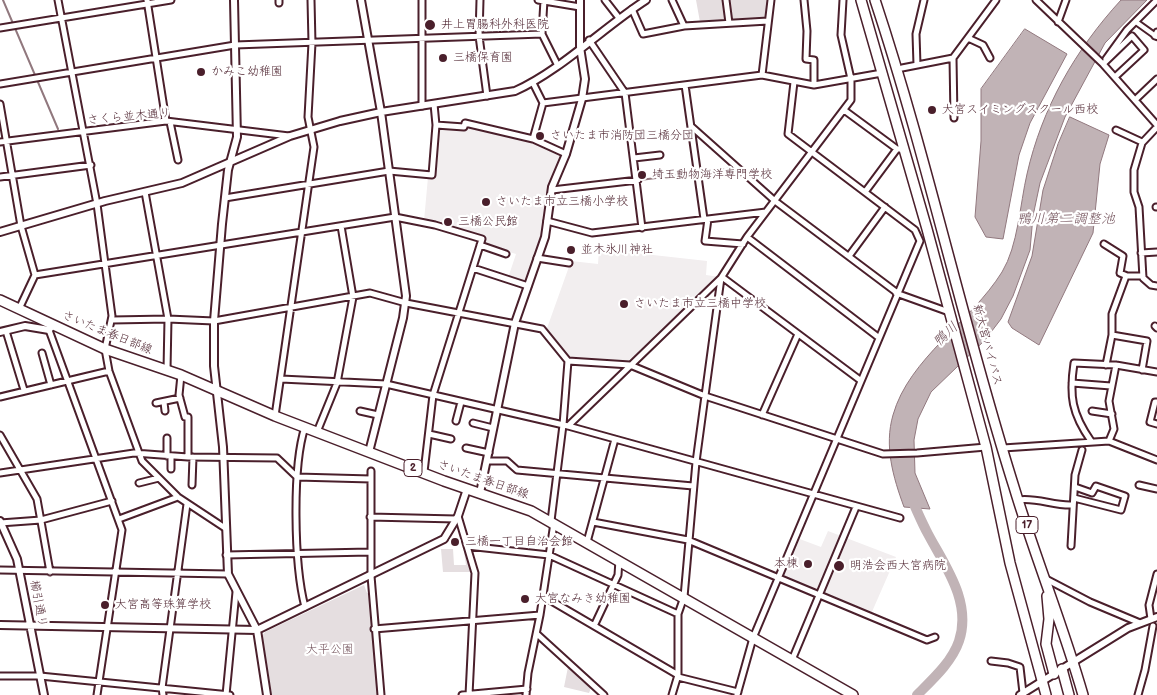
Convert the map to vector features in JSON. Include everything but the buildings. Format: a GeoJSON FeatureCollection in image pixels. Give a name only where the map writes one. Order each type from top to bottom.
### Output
{"type":"FeatureCollection","features":[{"type":"Feature","properties":{"kind":"main road","name":"17"},"geometry":{"type":"LineString","coordinates":[[861,0],[901,149],[951,317],[986,447],[1010,563],[1046,695]]}},
{"type":"Feature","properties":{"kind":"main road","name":"新大宮バイパス"},"geometry":{"type":"LineString","coordinates":[[875,0],[914,129],[1018,500],[1074,662],[1083,695]]}},
{"type":"Feature","properties":{"kind":"main road","name":"さいたま春日部線"},"geometry":{"type":"LineString","coordinates":[[0,300],[51,327],[105,349],[181,375],[275,416],[467,489],[511,502],[588,542],[853,695]]}},
{"type":"Feature","properties":{"kind":"main road"},"geometry":{"type":"LineString","coordinates":[[1045,578],[1049,619],[1046,644],[1054,674]]}},
{"type":"Feature","properties":{"kind":"main road"},"geometry":{"type":"LineString","coordinates":[[1062,669],[1070,695]]}},
{"type":"Feature","properties":{"kind":"street"},"geometry":{"type":"LineString","coordinates":[[58,0],[98,204],[112,320],[105,349],[109,371],[116,385],[138,454],[178,497],[225,528]]}},
{"type":"Feature","properties":{"kind":"street"},"geometry":{"type":"LineString","coordinates":[[0,28],[148,2],[171,0]]}},
{"type":"Feature","properties":{"kind":"street"},"geometry":{"type":"LineString","coordinates":[[234,0],[237,137],[225,198],[214,321],[217,390],[223,457],[228,574],[257,630],[267,695]]}},
{"type":"Feature","properties":{"kind":"street"},"geometry":{"type":"LineString","coordinates":[[275,416],[314,147],[308,118],[312,43],[311,0]]}},
{"type":"Feature","properties":{"kind":"street"},"geometry":{"type":"LineString","coordinates":[[362,0],[367,40],[381,112],[406,303],[369,452]]}},
{"type":"Feature","properties":{"kind":"street"},"geometry":{"type":"LineString","coordinates":[[422,0],[422,106]]}},
{"type":"Feature","properties":{"kind":"street"},"geometry":{"type":"LineString","coordinates":[[480,0],[479,36],[487,96]]}},
{"type":"Feature","properties":{"kind":"street"},"geometry":{"type":"LineString","coordinates":[[480,493],[515,323],[545,237],[552,190],[566,154],[582,99],[585,79],[580,48],[580,4],[538,0]]}},
{"type":"Feature","properties":{"kind":"street"},"geometry":{"type":"LineString","coordinates":[[544,0],[542,34],[558,64]]}},
{"type":"Feature","properties":{"kind":"street"},"geometry":{"type":"LineString","coordinates":[[605,0],[619,18]]}},
{"type":"Feature","properties":{"kind":"street"},"geometry":{"type":"LineString","coordinates":[[0,232],[98,204],[182,183],[310,129],[381,112],[515,91],[533,83],[589,40],[646,0]]}},
{"type":"Feature","properties":{"kind":"street"},"geometry":{"type":"LineString","coordinates":[[672,0],[684,26]]}},
{"type":"Feature","properties":{"kind":"street"},"geometry":{"type":"LineString","coordinates":[[726,0],[729,23]]}},
{"type":"Feature","properties":{"kind":"street"},"geometry":{"type":"LineString","coordinates":[[762,75],[771,0]]}},
{"type":"Feature","properties":{"kind":"street"},"geometry":{"type":"LineString","coordinates":[[804,0],[807,31],[806,60],[814,60],[814,85]]}},
{"type":"Feature","properties":{"kind":"street"},"geometry":{"type":"LineString","coordinates":[[566,426],[722,278],[747,238],[851,100],[851,78],[841,35],[842,0]]}},
{"type":"Feature","properties":{"kind":"street"},"geometry":{"type":"LineString","coordinates":[[917,66],[916,34],[924,0]]}},
{"type":"Feature","properties":{"kind":"street"},"geometry":{"type":"LineString","coordinates":[[954,118],[953,58],[996,0]]}},
{"type":"Feature","properties":{"kind":"street"},"geometry":{"type":"LineString","coordinates":[[1036,0],[1102,63],[1157,126],[1142,142],[1134,170],[1142,276],[1146,282],[1157,286]]}},
{"type":"Feature","properties":{"kind":"street"},"geometry":{"type":"LineString","coordinates":[[1058,22],[1066,0]]}},
{"type":"Feature","properties":{"kind":"street"},"geometry":{"type":"LineString","coordinates":[[1102,63],[1111,50],[1157,0]]}},
{"type":"Feature","properties":{"kind":"street"},"geometry":{"type":"LineString","coordinates":[[148,2],[168,122],[178,160]]}},
{"type":"Feature","properties":{"kind":"street"},"geometry":{"type":"LineString","coordinates":[[632,9],[643,34],[684,26],[768,21]]}},
{"type":"Feature","properties":{"kind":"street"},"geometry":{"type":"LineString","coordinates":[[1136,22],[1156,35]]}},
{"type":"Feature","properties":{"kind":"street"},"geometry":{"type":"LineString","coordinates":[[580,26],[587,33],[598,34]]}},
{"type":"Feature","properties":{"kind":"street"},"geometry":{"type":"LineString","coordinates":[[0,84],[235,45],[542,34]]}},
{"type":"Feature","properties":{"kind":"street"},"geometry":{"type":"LineString","coordinates":[[1102,63],[1132,36],[1144,50],[1115,78]]}},
{"type":"Feature","properties":{"kind":"street"},"geometry":{"type":"LineString","coordinates":[[968,38],[983,45],[990,58]]}},
{"type":"Feature","properties":{"kind":"street"},"geometry":{"type":"LineString","coordinates":[[589,40],[625,93],[638,180],[642,228]]}},
{"type":"Feature","properties":{"kind":"street"},"geometry":{"type":"LineString","coordinates":[[902,68],[953,58]]}},
{"type":"Feature","properties":{"kind":"street"},"geometry":{"type":"LineString","coordinates":[[543,103],[762,75],[814,85],[882,73]]}},
{"type":"Feature","properties":{"kind":"street"},"geometry":{"type":"LineString","coordinates":[[1135,100],[1157,80]]}},
{"type":"Feature","properties":{"kind":"street"},"geometry":{"type":"LineString","coordinates":[[543,596],[678,676],[738,693],[752,638],[837,440],[896,293],[920,241],[918,233],[788,134],[794,82]]}},
{"type":"Feature","properties":{"kind":"street"},"geometry":{"type":"LineString","coordinates":[[533,83],[543,103],[533,140]]}},
{"type":"Feature","properties":{"kind":"street"},"geometry":{"type":"LineString","coordinates":[[685,85],[706,219],[705,241],[743,244]]}},
{"type":"Feature","properties":{"kind":"street"},"geometry":{"type":"LineString","coordinates":[[0,104],[3,141],[12,176],[21,226],[36,275],[19,309]]}},
{"type":"Feature","properties":{"kind":"street"},"geometry":{"type":"LineString","coordinates":[[225,198],[389,171],[432,175],[436,125],[434,104]]}},
{"type":"Feature","properties":{"kind":"street"},"geometry":{"type":"LineString","coordinates":[[844,110],[901,149],[865,192]]}},
{"type":"Feature","properties":{"kind":"street","name":"さくら並木通り"},"geometry":{"type":"LineString","coordinates":[[3,141],[168,122],[290,136]]}},
{"type":"Feature","properties":{"kind":"street"},"geometry":{"type":"LineString","coordinates":[[436,125],[464,127],[465,123],[533,140],[566,154]]}},
{"type":"Feature","properties":{"kind":"street"},"geometry":{"type":"LineString","coordinates":[[692,127],[775,201],[896,293],[951,317]]}},
{"type":"Feature","properties":{"kind":"street"},"geometry":{"type":"LineString","coordinates":[[1116,130],[1142,142]]}},
{"type":"Feature","properties":{"kind":"street"},"geometry":{"type":"LineString","coordinates":[[634,158],[660,155]]}},
{"type":"Feature","properties":{"kind":"street"},"geometry":{"type":"LineString","coordinates":[[0,177],[91,165]]}},
{"type":"Feature","properties":{"kind":"street"},"geometry":{"type":"LineString","coordinates":[[552,190],[638,180]]}},
{"type":"Feature","properties":{"kind":"street"},"geometry":{"type":"LineString","coordinates":[[145,192],[168,319],[167,370]]}},
{"type":"Feature","properties":{"kind":"street"},"geometry":{"type":"LineString","coordinates":[[849,256],[885,207]]}},
{"type":"Feature","properties":{"kind":"street"},"geometry":{"type":"LineString","coordinates":[[547,221],[592,233],[766,212]]}},
{"type":"Feature","properties":{"kind":"street"},"geometry":{"type":"LineString","coordinates":[[36,275],[395,217],[435,225],[482,239],[433,395],[424,472]]}},
{"type":"Feature","properties":{"kind":"street"},"geometry":{"type":"LineString","coordinates":[[317,432],[337,383],[353,297],[341,226]]}},
{"type":"Feature","properties":{"kind":"street"},"geometry":{"type":"LineString","coordinates":[[747,238],[878,337]]}},
{"type":"Feature","properties":{"kind":"street"},"geometry":{"type":"LineString","coordinates":[[1104,244],[1123,256],[1119,271],[1126,276],[1142,276]]}},
{"type":"Feature","properties":{"kind":"street"},"geometry":{"type":"LineString","coordinates":[[480,245],[506,254]]}},
{"type":"Feature","properties":{"kind":"street"},"geometry":{"type":"LineString","coordinates":[[1141,253],[1157,252]]}},
{"type":"Feature","properties":{"kind":"street"},"geometry":{"type":"LineString","coordinates":[[537,258],[569,263]]}},
{"type":"Feature","properties":{"kind":"street"},"geometry":{"type":"LineString","coordinates":[[473,268],[528,286]]}},
{"type":"Feature","properties":{"kind":"street"},"geometry":{"type":"LineString","coordinates":[[1106,364],[1112,335],[1112,314],[1126,276]]}},
{"type":"Feature","properties":{"kind":"street"},"geometry":{"type":"LineString","coordinates":[[722,278],[860,380]]}},
{"type":"Feature","properties":{"kind":"street"},"geometry":{"type":"LineString","coordinates":[[672,695],[678,676],[678,614],[684,597],[693,486],[722,278]]}},
{"type":"Feature","properties":{"kind":"street"},"geometry":{"type":"LineString","coordinates":[[112,320],[168,319],[214,321],[370,293],[406,303],[542,329],[568,361],[566,426],[558,473],[543,596],[528,673],[526,695]]}},
{"type":"Feature","properties":{"kind":"street"},"geometry":{"type":"LineString","coordinates":[[24,390],[3,332],[25,326],[51,327],[122,530],[97,695]]}},
{"type":"Feature","properties":{"kind":"street"},"geometry":{"type":"LineString","coordinates":[[762,415],[798,334]]}},
{"type":"Feature","properties":{"kind":"street"},"geometry":{"type":"LineString","coordinates":[[1112,335],[1147,341],[1142,370]]}},
{"type":"Feature","properties":{"kind":"street"},"geometry":{"type":"LineString","coordinates":[[42,353],[51,385]]}},
{"type":"Feature","properties":{"kind":"street"},"geometry":{"type":"LineString","coordinates":[[568,361],[630,365],[705,396],[883,454],[986,447]]}},
{"type":"Feature","properties":{"kind":"street"},"geometry":{"type":"LineString","coordinates":[[1091,441],[1076,417],[1072,404],[1074,363],[1116,365],[1157,372]]}},
{"type":"Feature","properties":{"kind":"street"},"geometry":{"type":"LineString","coordinates":[[1109,441],[1114,429],[1109,401],[1116,365]]}},
{"type":"Feature","properties":{"kind":"street"},"geometry":{"type":"LineString","coordinates":[[0,397],[109,371]]}},
{"type":"Feature","properties":{"kind":"street"},"geometry":{"type":"LineString","coordinates":[[181,375],[180,398],[185,417],[188,417],[192,484]]}},
{"type":"Feature","properties":{"kind":"street"},"geometry":{"type":"LineString","coordinates":[[280,379],[386,384],[566,426],[900,518]]}},
{"type":"Feature","properties":{"kind":"street"},"geometry":{"type":"LineString","coordinates":[[1072,383],[1111,386]]}},
{"type":"Feature","properties":{"kind":"street"},"geometry":{"type":"LineString","coordinates":[[156,403],[180,398]]}},
{"type":"Feature","properties":{"kind":"street"},"geometry":{"type":"LineString","coordinates":[[164,402],[165,411]]}},
{"type":"Feature","properties":{"kind":"street"},"geometry":{"type":"LineString","coordinates":[[456,421],[461,402]]}},
{"type":"Feature","properties":{"kind":"street"},"geometry":{"type":"LineString","coordinates":[[1157,402],[1155,402],[1150,422],[1157,424]]}},
{"type":"Feature","properties":{"kind":"street"},"geometry":{"type":"LineString","coordinates":[[360,411],[378,415]]}},
{"type":"Feature","properties":{"kind":"street"},"geometry":{"type":"LineString","coordinates":[[1092,411],[1112,414]]}},
{"type":"Feature","properties":{"kind":"street"},"geometry":{"type":"LineString","coordinates":[[473,423],[493,428]]}},
{"type":"Feature","properties":{"kind":"street"},"geometry":{"type":"LineString","coordinates":[[305,427],[299,444],[297,477],[299,585],[305,607]]}},
{"type":"Feature","properties":{"kind":"street"},"geometry":{"type":"LineString","coordinates":[[429,434],[451,439]]}},
{"type":"Feature","properties":{"kind":"street"},"geometry":{"type":"LineString","coordinates":[[0,435],[37,500],[50,572]]}},
{"type":"Feature","properties":{"kind":"street"},"geometry":{"type":"LineString","coordinates":[[167,438],[171,469]]}},
{"type":"Feature","properties":{"kind":"street"},"geometry":{"type":"LineString","coordinates":[[588,542],[615,439]]}},
{"type":"Feature","properties":{"kind":"street"},"geometry":{"type":"LineString","coordinates":[[1003,448],[1109,441],[1157,460]]}},
{"type":"Feature","properties":{"kind":"street"},"geometry":{"type":"LineString","coordinates":[[466,448],[488,457],[506,461],[517,470],[693,486]]}},
{"type":"Feature","properties":{"kind":"street"},"geometry":{"type":"LineString","coordinates":[[1071,546],[1072,505],[1077,463],[1082,450]]}},
{"type":"Feature","properties":{"kind":"street"},"geometry":{"type":"LineString","coordinates":[[0,473],[96,458],[138,454],[190,457],[277,458],[297,477],[371,478]]}},
{"type":"Feature","properties":{"kind":"street"},"geometry":{"type":"LineString","coordinates":[[371,471],[370,576],[381,695]]}},
{"type":"Feature","properties":{"kind":"street"},"geometry":{"type":"LineString","coordinates":[[139,483],[159,478]]}},
{"type":"Feature","properties":{"kind":"street"},"geometry":{"type":"LineString","coordinates":[[1139,485],[1157,489]]}},
{"type":"Feature","properties":{"kind":"street"},"geometry":{"type":"LineString","coordinates":[[1074,498],[1122,510],[1125,496],[1096,486],[1092,493],[1075,487]]}},
{"type":"Feature","properties":{"kind":"street"},"geometry":{"type":"LineString","coordinates":[[0,625],[257,630],[444,540],[457,518],[467,489]]}},
{"type":"Feature","properties":{"kind":"street"},"geometry":{"type":"LineString","coordinates":[[118,519],[178,497]]}},
{"type":"Feature","properties":{"kind":"street"},"geometry":{"type":"LineString","coordinates":[[1018,500],[1028,498],[1062,505],[1072,505]]}},
{"type":"Feature","properties":{"kind":"street"},"geometry":{"type":"LineString","coordinates":[[0,522],[40,520],[112,501]]}},
{"type":"Feature","properties":{"kind":"street"},"geometry":{"type":"LineString","coordinates":[[163,695],[162,688],[187,504]]}},
{"type":"Feature","properties":{"kind":"street"},"geometry":{"type":"LineString","coordinates":[[792,660],[856,507]]}},
{"type":"Feature","properties":{"kind":"street"},"geometry":{"type":"LineString","coordinates":[[370,517],[457,518]]}},
{"type":"Feature","properties":{"kind":"street"},"geometry":{"type":"LineString","coordinates":[[457,518],[475,574],[469,695]]}},
{"type":"Feature","properties":{"kind":"street","name":"櫛引通り"},"geometry":{"type":"LineString","coordinates":[[0,522],[20,570],[44,695]]}},
{"type":"Feature","properties":{"kind":"street"},"geometry":{"type":"LineString","coordinates":[[593,522],[688,540],[927,640],[935,638]]}},
{"type":"Feature","properties":{"kind":"street"},"geometry":{"type":"LineString","coordinates":[[467,546],[549,555],[678,614]]}},
{"type":"Feature","properties":{"kind":"street"},"geometry":{"type":"LineString","coordinates":[[226,555],[370,552]]}},
{"type":"Feature","properties":{"kind":"street"},"geometry":{"type":"LineString","coordinates":[[594,626],[618,576],[619,560]]}},
{"type":"Feature","properties":{"kind":"street"},"geometry":{"type":"LineString","coordinates":[[0,570],[228,574]]}},
{"type":"Feature","properties":{"kind":"street"},"geometry":{"type":"LineString","coordinates":[[1138,695],[1145,670],[1150,622],[1149,605],[1157,574]]}},
{"type":"Feature","properties":{"kind":"street"},"geometry":{"type":"LineString","coordinates":[[1045,578],[1090,602],[1150,622]]}},
{"type":"Feature","properties":{"kind":"street"},"geometry":{"type":"LineString","coordinates":[[226,695],[236,592]]}},
{"type":"Feature","properties":{"kind":"street"},"geometry":{"type":"LineString","coordinates":[[374,628],[540,615]]}},
{"type":"Feature","properties":{"kind":"street"},"geometry":{"type":"LineString","coordinates":[[991,661],[1020,667],[1022,694],[1074,662],[1150,622]]}},
{"type":"Feature","properties":{"kind":"street"},"geometry":{"type":"LineString","coordinates":[[537,634],[594,692],[604,695]]}},
{"type":"Feature","properties":{"kind":"street"},"geometry":{"type":"LineString","coordinates":[[0,676],[40,676],[230,695]]}},
{"type":"Feature","properties":{"kind":"street"},"geometry":{"type":"LineString","coordinates":[[462,695],[526,688]]}},
{"type":"Feature","properties":{"kind":"shaded area","name":"さいたま市立三橋小学校"},"geometry":{"type":"Polygon","coordinates":[[[467,126],[525,140],[563,157],[547,198],[543,234],[527,282],[524,283],[508,278],[516,254],[483,244],[484,239],[424,221],[428,177],[434,178],[437,128],[466,129],[467,126]]]}},
{"type":"Feature","properties":{"kind":"shaded area","name":"さいたま市立三橋中学校"},"geometry":{"type":"Polygon","coordinates":[[[599,249],[707,261],[706,275],[720,277],[633,361],[626,363],[567,357],[546,331],[571,261],[598,264],[599,249]]]}},
{"type":"Feature","properties":{"kind":"shaded area","name":"明浩会西大宮病院"},"geometry":{"type":"Polygon","coordinates":[[[828,531],[896,557],[871,614],[781,576],[797,538],[821,547],[828,531]]]}},
{"type":"Feature","properties":{"kind":"green space"},"geometry":{"type":"Polygon","coordinates":[[[696,0],[723,0],[727,21],[700,22],[696,0]]]}},
{"type":"Feature","properties":{"kind":"green space"},"geometry":{"type":"Polygon","coordinates":[[[727,0],[768,0],[766,18],[730,21],[727,0]]]}},
{"type":"Feature","properties":{"kind":"green space"},"geometry":{"type":"Polygon","coordinates":[[[441,549],[453,549],[454,565],[466,565],[464,552],[466,551],[472,572],[443,572],[441,549]]]}},
{"type":"Feature","properties":{"kind":"green space","name":"大平公園"},"geometry":{"type":"Polygon","coordinates":[[[364,585],[367,593],[369,593],[378,695],[272,695],[262,636],[265,632],[364,585]]]}},
{"type":"Feature","properties":{"kind":"green space"},"geometry":{"type":"Polygon","coordinates":[[[568,667],[591,688],[589,693],[564,687],[568,667]]]}},
{"type":"Feature","properties":{"kind":"water"},"geometry":{"type":"Polygon","coordinates":[[[1121,0],[1147,0],[1105,43],[1065,117],[1040,183],[1033,216],[1030,250],[1013,296],[1001,319],[985,340],[931,392],[918,419],[914,440],[915,473],[930,509],[904,507],[893,473],[889,438],[893,415],[901,395],[912,376],[926,358],[974,307],[1002,272],[1012,250],[1033,150],[1051,103],[1062,81],[1089,39],[1121,0]]]}},
{"type":"Feature","properties":{"kind":"water","name":"鴨川第二調整池"},"geometry":{"type":"Polygon","coordinates":[[[1025,29],[1067,54],[1030,123],[1019,155],[1003,239],[986,237],[975,217],[981,141],[981,89],[1025,29]]]}},
{"type":"Feature","properties":{"kind":"water","name":"鴨川第二調整池"},"geometry":{"type":"Polygon","coordinates":[[[1070,117],[1109,135],[1100,164],[1093,233],[1039,345],[1012,328],[1008,322],[1032,256],[1043,190],[1058,144],[1070,117]]]}},
{"type":"Feature","properties":{"kind":"waterway"},"geometry":{"type":"LineString","coordinates":[[3,0],[58,129]]}},
{"type":"Feature","properties":{"kind":"waterway"},"geometry":{"type":"LineString","coordinates":[[699,173],[733,168]]}},
{"type":"Feature","properties":{"kind":"waterway"},"geometry":{"type":"LineString","coordinates":[[640,180],[696,173]]}},
{"type":"Feature","properties":{"kind":"waterway","name":"鴨川"},"geometry":{"type":"LineString","coordinates":[[910,496],[925,529],[955,585],[962,612],[962,627],[956,649],[941,670],[917,695]]}},
{"type":"Feature","properties":{"kind":"place","name":"井上胃腸科外科医院"},"geometry":{"type":"Point","coordinates":[430,25]}},
{"type":"Feature","properties":{"kind":"place","name":"三橋保育園"},"geometry":{"type":"Point","coordinates":[443,58]}},
{"type":"Feature","properties":{"kind":"place","name":"かみこ幼稚園"},"geometry":{"type":"Point","coordinates":[201,72]}},
{"type":"Feature","properties":{"kind":"place","name":"大宮スイミングスクール西校"},"geometry":{"type":"Point","coordinates":[932,110]}},
{"type":"Feature","properties":{"kind":"place","name":"さいたま市消防団三橋分団"},"geometry":{"type":"Point","coordinates":[540,136]}},
{"type":"Feature","properties":{"kind":"place","name":"埼玉動物海洋専門学校"},"geometry":{"type":"Point","coordinates":[642,175]}},
{"type":"Feature","properties":{"kind":"place","name":"さいたま市立三橋小学校"},"geometry":{"type":"Point","coordinates":[486,202]}},
{"type":"Feature","properties":{"kind":"place","name":"三橋公民館"},"geometry":{"type":"Point","coordinates":[448,222]}},
{"type":"Feature","properties":{"kind":"place","name":"並木氷川神社"},"geometry":{"type":"Point","coordinates":[571,250]}},
{"type":"Feature","properties":{"kind":"place","name":"さいたま市立三橋中学校"},"geometry":{"type":"Point","coordinates":[624,304]}},
{"type":"Feature","properties":{"kind":"place","name":"三橋一丁目自治会館"},"geometry":{"type":"Point","coordinates":[455,542]}},
{"type":"Feature","properties":{"kind":"place","name":"本棟"},"geometry":{"type":"Point","coordinates":[808,564]}},
{"type":"Feature","properties":{"kind":"place","name":"明浩会西大宮病院"},"geometry":{"type":"Point","coordinates":[839,566]}},
{"type":"Feature","properties":{"kind":"place","name":"大宮なみき幼稚園"},"geometry":{"type":"Point","coordinates":[525,599]}},
{"type":"Feature","properties":{"kind":"place","name":"大宮高等珠算学校"},"geometry":{"type":"Point","coordinates":[105,605]}}]}
